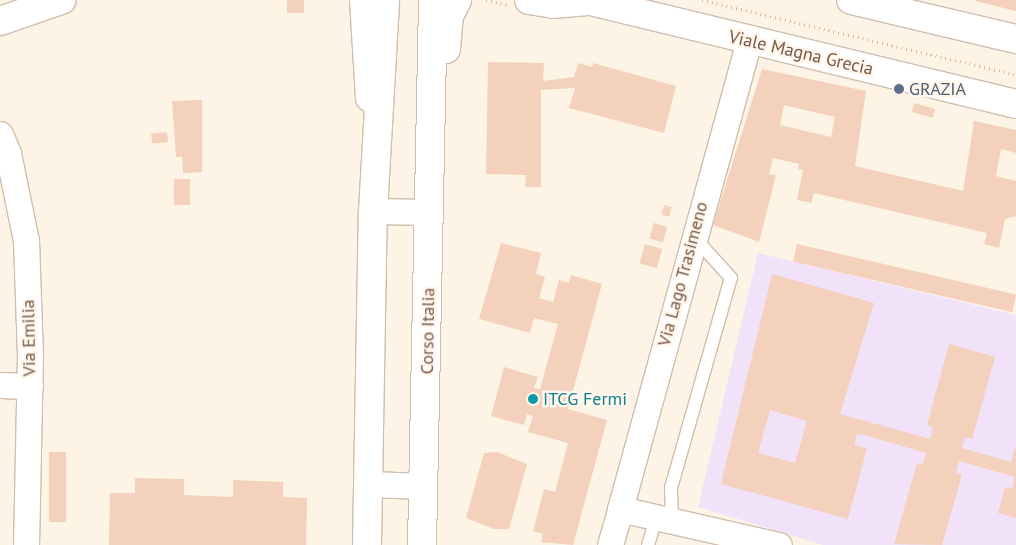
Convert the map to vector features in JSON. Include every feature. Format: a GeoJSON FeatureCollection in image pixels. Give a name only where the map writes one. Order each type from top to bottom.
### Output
{"type":"FeatureCollection","features":[{"type":"Feature","properties":{"kind":"street"},"geometry":{"type":"LineString","coordinates":[[0,21],[61,0]]}},
{"type":"Feature","properties":{"kind":"street"},"geometry":{"type":"LineString","coordinates":[[364,0],[367,89],[378,123]]}},
{"type":"Feature","properties":{"kind":"street"},"geometry":{"type":"LineString","coordinates":[[367,545],[373,211],[385,0]]}},
{"type":"Feature","properties":{"kind":"street","name":"Corso Italia"},"geometry":{"type":"LineString","coordinates":[[422,545],[432,118],[428,64],[433,0]]}},
{"type":"Feature","properties":{"kind":"street","name":"Corso Italia"},"geometry":{"type":"LineString","coordinates":[[432,118],[443,91],[449,16],[457,0]]}},
{"type":"Feature","properties":{"kind":"street","name":"Viale Magna Grecia"},"geometry":{"type":"LineString","coordinates":[[529,0],[553,4],[586,0],[1016,104]]}},
{"type":"Feature","properties":{"kind":"street"},"geometry":{"type":"LineString","coordinates":[[851,0],[1016,39]]}},
{"type":"Feature","properties":{"kind":"street","name":"Via Lago Trasimeno"},"geometry":{"type":"LineString","coordinates":[[610,545],[693,236],[749,40]]}},
{"type":"Feature","properties":{"kind":"street","name":"Via Emilia"},"geometry":{"type":"LineString","coordinates":[[0,134],[8,153],[26,241],[30,386],[26,545]]}},
{"type":"Feature","properties":{"kind":"street"},"geometry":{"type":"LineString","coordinates":[[373,211],[430,212]]}},
{"type":"Feature","properties":{"kind":"street"},"geometry":{"type":"LineString","coordinates":[[0,385],[30,386]]}},
{"type":"Feature","properties":{"kind":"street"},"geometry":{"type":"LineString","coordinates":[[369,484],[424,486]]}},
{"type":"Feature","properties":{"kind":"street"},"geometry":{"type":"LineString","coordinates":[[620,509],[665,517],[779,545]]}},
{"type":"Feature","properties":{"kind":"lane"},"geometry":{"type":"LineString","coordinates":[[648,545],[665,517],[670,488],[731,278],[693,236]]}},
{"type":"Feature","properties":{"kind":"path"},"geometry":{"type":"LineString","coordinates":[[702,0],[1016,75]]}},
{"type":"Feature","properties":{"kind":"shaded area"},"geometry":{"type":"Polygon","coordinates":[[[758,253],[1016,315],[1016,545],[823,545],[698,507],[758,253]]]}},
{"type":"Feature","properties":{"kind":"building"},"geometry":{"type":"Polygon","coordinates":[[[287,0],[304,0],[304,13],[287,13],[287,0]]]}},
{"type":"Feature","properties":{"kind":"building"},"geometry":{"type":"Polygon","coordinates":[[[975,0],[1016,0],[1016,11],[975,1],[975,0]]]}},
{"type":"Feature","properties":{"kind":"building"},"geometry":{"type":"Polygon","coordinates":[[[488,62],[544,63],[543,81],[574,77],[578,63],[592,67],[593,63],[676,86],[664,133],[569,108],[575,88],[541,90],[541,187],[525,187],[526,175],[486,174],[488,62]]]}},
{"type":"Feature","properties":{"kind":"building"},"geometry":{"type":"Polygon","coordinates":[[[762,69],[866,91],[855,166],[963,191],[974,121],[1016,130],[1016,153],[1001,149],[996,176],[1016,181],[1016,216],[1005,219],[999,248],[984,244],[987,233],[814,193],[811,203],[797,200],[803,170],[798,169],[799,164],[773,158],[769,174],[776,175],[759,242],[713,225],[762,69]],[[784,105],[780,125],[831,137],[835,117],[784,105]]]}},
{"type":"Feature","properties":{"kind":"building"},"geometry":{"type":"Polygon","coordinates":[[[202,100],[202,172],[183,173],[182,157],[176,157],[172,101],[202,100]]]}},
{"type":"Feature","properties":{"kind":"building"},"geometry":{"type":"Polygon","coordinates":[[[914,103],[935,109],[933,118],[912,112],[914,103]]]}},
{"type":"Feature","properties":{"kind":"building"},"geometry":{"type":"Polygon","coordinates":[[[167,132],[168,142],[152,144],[151,134],[167,132]]]}},
{"type":"Feature","properties":{"kind":"building"},"geometry":{"type":"Polygon","coordinates":[[[174,179],[190,179],[190,205],[174,205],[174,179]]]}},
{"type":"Feature","properties":{"kind":"building"},"geometry":{"type":"Polygon","coordinates":[[[664,205],[672,207],[669,217],[662,215],[664,205]]]}},
{"type":"Feature","properties":{"kind":"building"},"geometry":{"type":"Polygon","coordinates":[[[654,223],[667,227],[663,242],[649,238],[654,223]]]}},
{"type":"Feature","properties":{"kind":"building","name":"ITCG Fermi"},"geometry":{"type":"Polygon","coordinates":[[[501,243],[541,253],[536,274],[545,277],[539,298],[553,302],[559,280],[569,283],[571,275],[602,284],[568,409],[607,420],[573,545],[541,542],[543,534],[533,531],[544,489],[555,492],[568,443],[528,432],[533,416],[527,414],[524,425],[491,416],[504,367],[538,377],[534,388],[540,389],[558,324],[534,318],[530,333],[479,319],[501,243]]]}},
{"type":"Feature","properties":{"kind":"building"},"geometry":{"type":"Polygon","coordinates":[[[645,244],[662,249],[657,268],[639,263],[645,244]]]}},
{"type":"Feature","properties":{"kind":"building"},"geometry":{"type":"Polygon","coordinates":[[[797,244],[1016,295],[1012,312],[793,262],[797,244]]]}},
{"type":"Feature","properties":{"kind":"building"},"geometry":{"type":"Polygon","coordinates":[[[772,274],[874,303],[840,414],[930,439],[933,427],[927,425],[949,344],[995,357],[972,439],[965,437],[962,448],[1011,462],[1016,444],[1016,518],[998,513],[1005,487],[1012,488],[1015,477],[959,461],[956,473],[962,475],[942,545],[894,544],[917,463],[923,464],[926,453],[857,433],[854,445],[867,448],[848,519],[721,484],[772,274]],[[770,410],[758,453],[795,463],[807,421],[770,410]]]}},
{"type":"Feature","properties":{"kind":"building"},"geometry":{"type":"Polygon","coordinates":[[[49,452],[66,452],[66,522],[49,522],[49,452]]]}},
{"type":"Feature","properties":{"kind":"building"},"geometry":{"type":"Polygon","coordinates":[[[497,452],[527,464],[509,529],[494,529],[466,518],[484,453],[497,452]]]}},
{"type":"Feature","properties":{"kind":"building"},"geometry":{"type":"Polygon","coordinates":[[[135,478],[184,479],[184,495],[233,497],[233,480],[283,482],[283,497],[307,498],[306,545],[109,545],[110,493],[135,493],[135,478]]]}},
{"type":"Feature","properties":{"kind":"place","name":"GRAZIA"},"geometry":{"type":"Point","coordinates":[899,89]}},
{"type":"Feature","properties":{"kind":"place","name":"ITCG Fermi"},"geometry":{"type":"Point","coordinates":[533,399]}}]}
